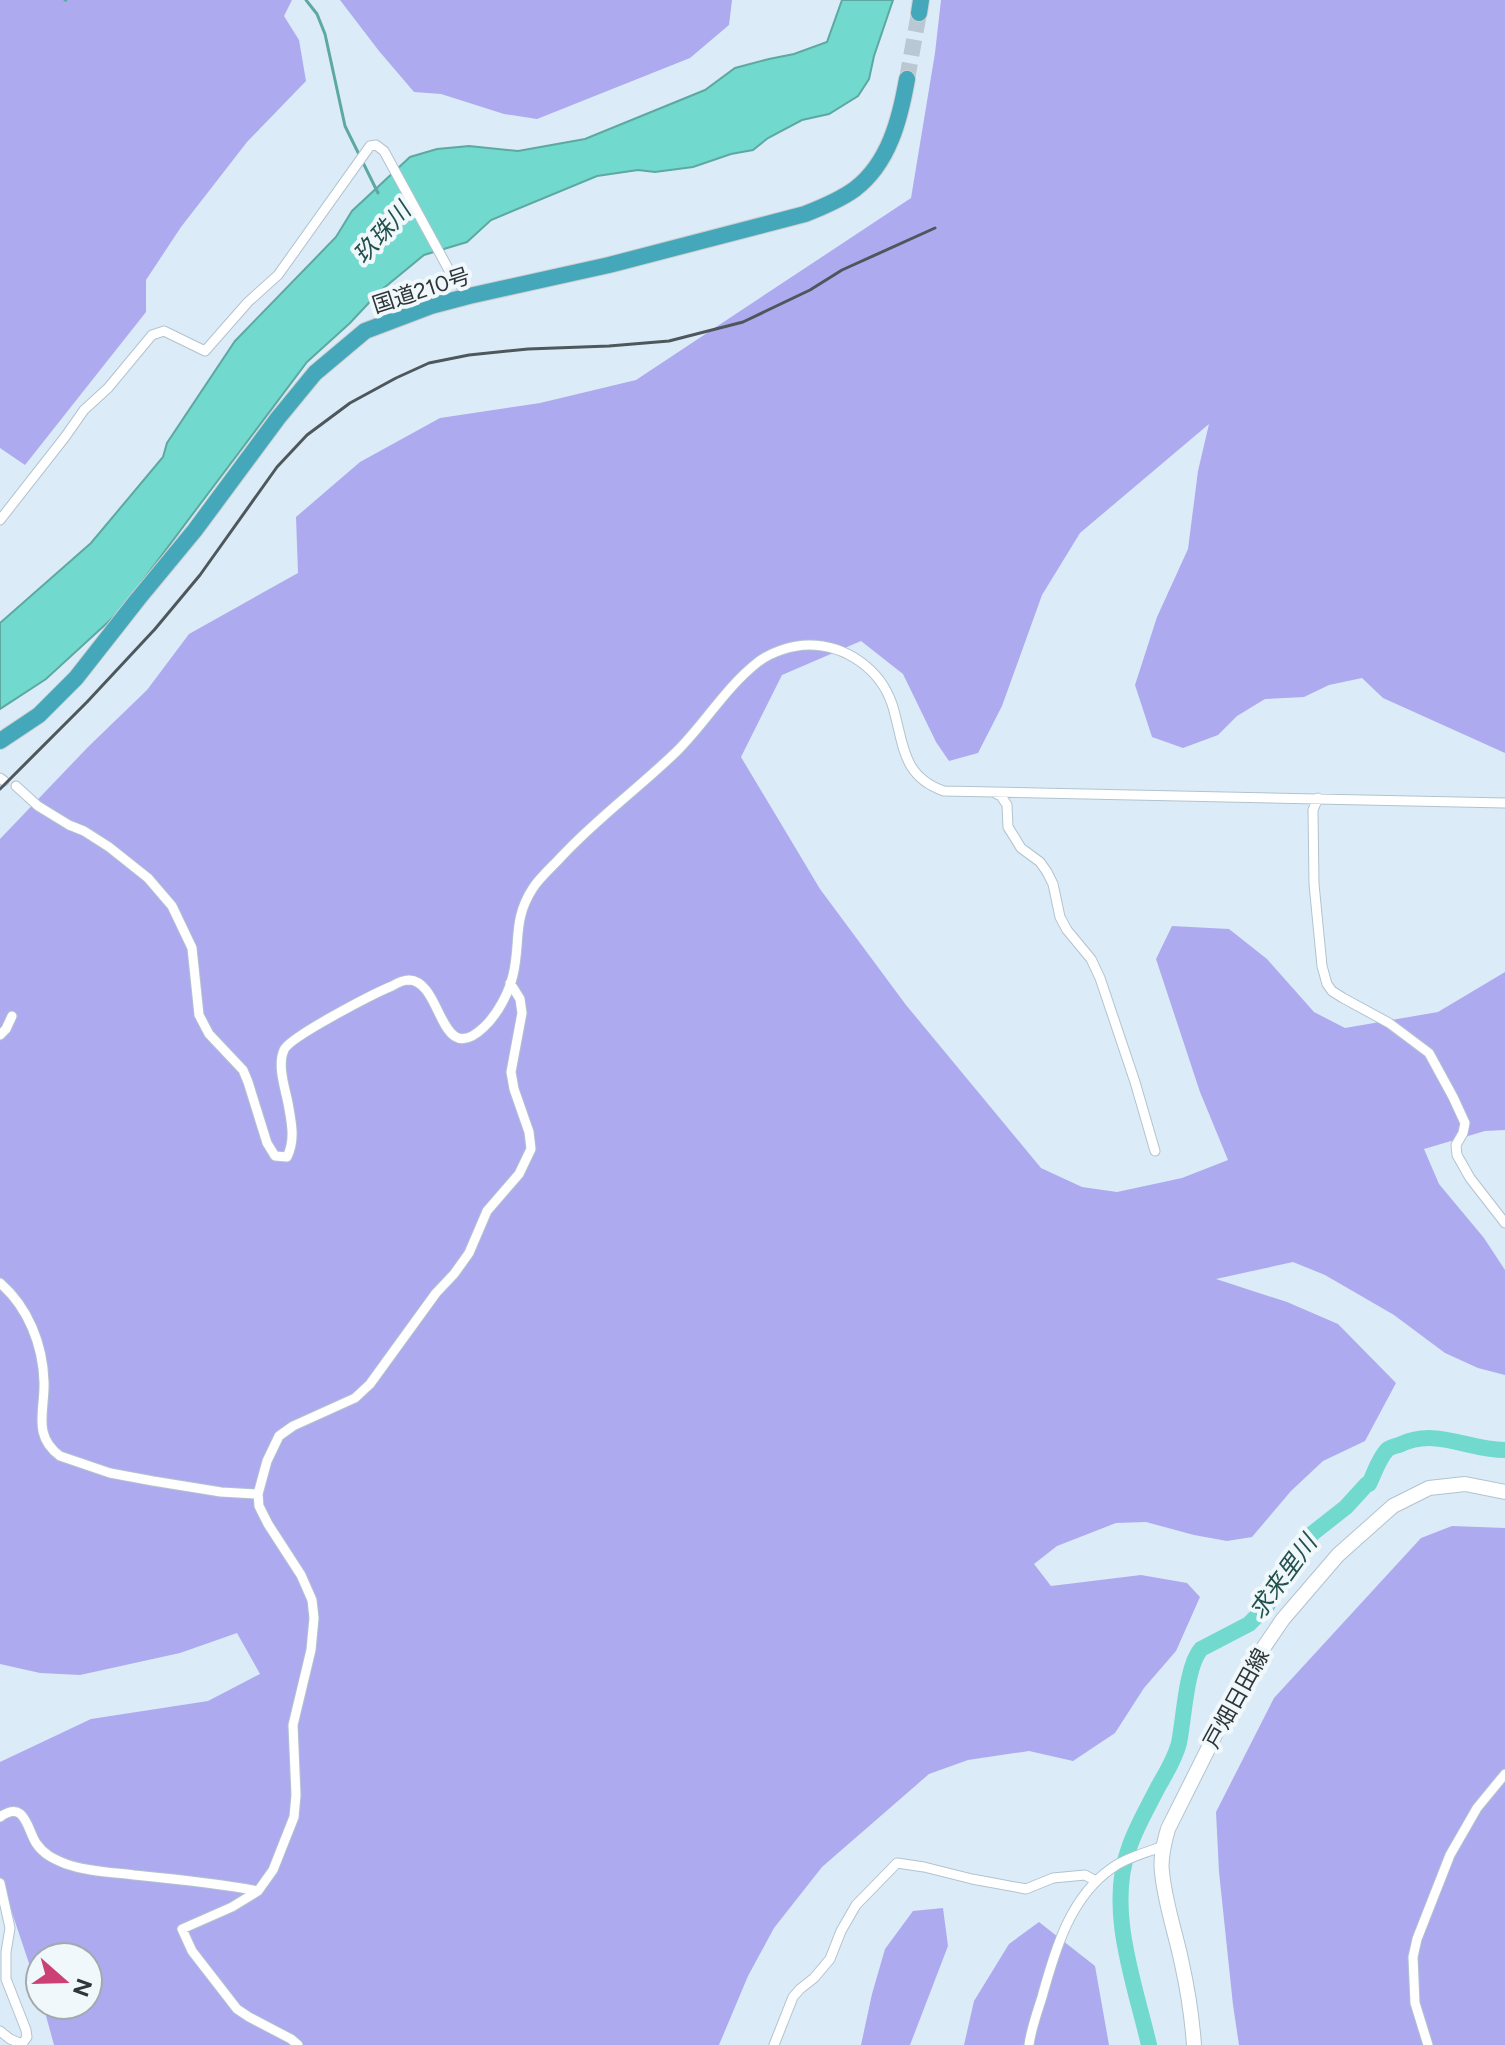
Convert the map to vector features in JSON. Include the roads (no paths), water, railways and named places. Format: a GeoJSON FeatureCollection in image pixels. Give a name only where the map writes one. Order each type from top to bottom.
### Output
{"type":"FeatureCollection","features":[{"type":"Feature","properties":{"kind":"highway","name":"国道210号"},"geometry":{"type":"LineString","coordinates":[[0,741],[39,715],[76,678],[315,373],[365,331],[431,306],[609,265],[805,214],[832,203],[857,188],[875,168],[890,144],[907,79]]}},
{"type":"Feature","properties":{"kind":"main road","name":"戸畑日田線"},"geometry":{"type":"LineString","coordinates":[[1194,2045],[1192,2016],[1161,1870],[1163,1846],[1168,1829],[1245,1675],[1283,1619],[1338,1555],[1393,1506],[1429,1488],[1465,1484],[1505,1492]]}},
{"type":"Feature","properties":{"kind":"street"},"geometry":{"type":"LineString","coordinates":[[0,520],[84,410],[108,388],[152,335],[164,331],[205,351],[248,302],[278,275],[370,146],[376,145],[384,151],[450,272],[469,296]]}},
{"type":"Feature","properties":{"kind":"street"},"geometry":{"type":"LineString","coordinates":[[16,786],[38,806],[109,847],[148,878],[172,906],[192,948],[199,1015],[209,1034],[243,1070],[267,1143],[275,1156],[287,1157],[292,1144],[292,1127],[282,1061],[285,1046],[321,1023],[406,980],[420,984],[433,998],[450,1033],[465,1039],[482,1029],[492,1018],[510,983],[518,923],[534,887],[591,826],[679,749],[733,684],[761,660],[780,650],[807,645],[831,647],[851,654],[870,669],[889,696],[906,759],[927,784],[944,791],[1505,803]]}},
{"type":"Feature","properties":{"kind":"street"},"geometry":{"type":"LineString","coordinates":[[991,792],[1001,796],[1007,805],[1008,827],[1021,848],[1040,862],[1047,872],[1053,884],[1060,917],[1091,959],[1100,978],[1155,1151]]}},
{"type":"Feature","properties":{"kind":"street"},"geometry":{"type":"LineString","coordinates":[[1318,798],[1313,810],[1314,884],[1322,966],[1327,984],[1332,991],[1389,1023],[1429,1053],[1465,1123],[1456,1145],[1457,1155],[1470,1178],[1505,1223]]}},
{"type":"Feature","properties":{"kind":"street"},"geometry":{"type":"LineString","coordinates":[[298,2045],[237,2009],[192,1951],[182,1929],[232,1907],[258,1891],[273,1870],[294,1817],[293,1725],[311,1650],[312,1600],[301,1575],[268,1524],[259,1506],[258,1494],[267,1461],[279,1436],[293,1426],[355,1398],[370,1384],[469,1253],[487,1211],[519,1174],[531,1149],[511,1072],[522,1013],[520,999],[510,983]]}},
{"type":"Feature","properties":{"kind":"street"},"geometry":{"type":"LineString","coordinates":[[0,1035],[12,1016]]}},
{"type":"Feature","properties":{"kind":"street"},"geometry":{"type":"LineString","coordinates":[[0,1283],[22,1307],[33,1328],[44,1382],[42,1432],[53,1451],[110,1473],[221,1492],[258,1494]]}},
{"type":"Feature","properties":{"kind":"street"},"geometry":{"type":"LineString","coordinates":[[1428,2045],[1415,2003],[1413,1957],[1417,1939],[1450,1855],[1477,1808],[1505,1774]]}},
{"type":"Feature","properties":{"kind":"street"},"geometry":{"type":"LineString","coordinates":[[0,1817],[8,1812],[17,1812],[27,1821],[36,1843],[50,1858],[78,1868],[223,1884],[258,1891]]}},
{"type":"Feature","properties":{"kind":"street"},"geometry":{"type":"LineString","coordinates":[[1029,2045],[1060,1939],[1076,1906],[1096,1881],[1112,1868],[1163,1846]]}},
{"type":"Feature","properties":{"kind":"street"},"geometry":{"type":"LineString","coordinates":[[774,2045],[793,1997],[830,1959],[856,1905],[897,1863],[1026,1889],[1053,1878],[1085,1875],[1096,1881]]}},
{"type":"Feature","properties":{"kind":"street"},"geometry":{"type":"LineString","coordinates":[[0,1883],[10,1928],[6,1979],[27,2037],[22,2044],[0,2031]]}},
{"type":"Feature","properties":{"kind":"water","name":"玖珠川"},"geometry":{"type":"Polygon","coordinates":[[[842,0],[893,0],[869,79],[858,96],[829,114],[802,120],[768,138],[753,150],[693,167],[597,176],[491,220],[467,242],[424,255],[379,292],[307,362],[119,612],[46,679],[0,709],[0,623],[91,543],[163,457],[167,443],[235,341],[336,237],[352,211],[410,157],[437,149],[469,146],[518,151],[585,139],[705,90],[735,68],[794,54],[827,42],[842,0]]]}},
{"type":"Feature","properties":{"kind":"waterway"},"geometry":{"type":"LineString","coordinates":[[306,0],[317,14],[325,34],[345,126],[378,193]]}},
{"type":"Feature","properties":{"kind":"waterway","name":"求来里川"},"geometry":{"type":"LineString","coordinates":[[1149,2045],[1125,1946],[1120,1896],[1123,1871],[1135,1832],[1177,1749],[1196,1657],[1201,1649],[1249,1624],[1267,1606],[1290,1562],[1313,1533],[1369,1484],[1388,1449],[1426,1438],[1505,1450]]}},
{"type":"Feature","properties":{"kind":"tunnel"},"geometry":{"type":"LineString","coordinates":[[907,79],[919,13]]}},
{"type":"Feature","properties":{"kind":"railway"},"geometry":{"type":"LineString","coordinates":[[0,789],[155,629],[200,575],[277,467],[307,435],[350,403],[429,363],[528,349],[669,341],[743,322],[810,290],[842,270],[935,228]]}}]}
